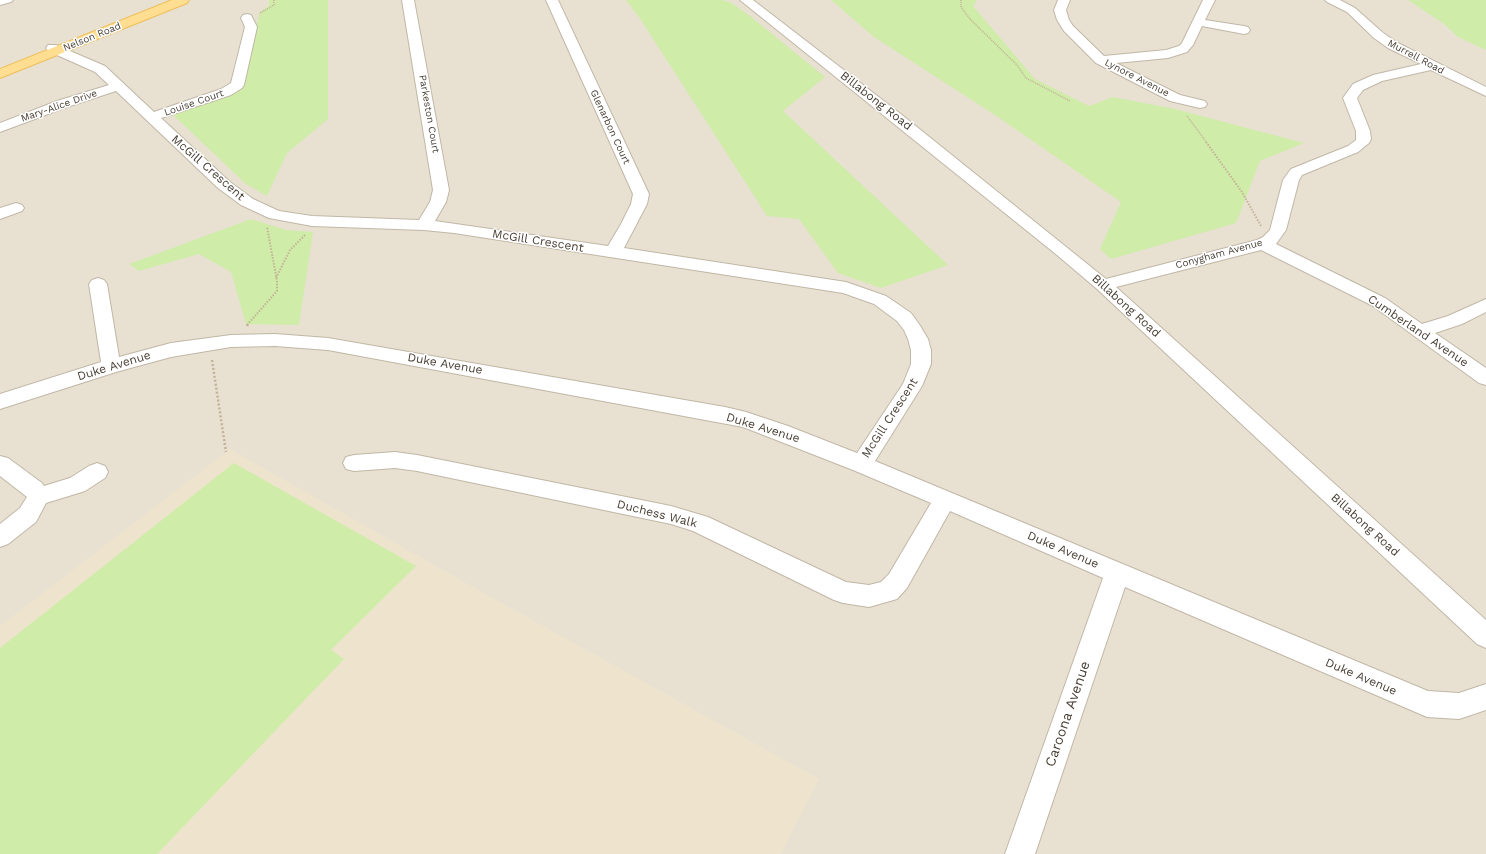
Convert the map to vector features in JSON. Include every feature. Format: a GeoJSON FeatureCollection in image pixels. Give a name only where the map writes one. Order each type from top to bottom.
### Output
{"type":"FeatureCollection","features":[{"type":"Feature","properties":{"kind":"main road","name":"Nelson Road"},"geometry":{"type":"LineString","coordinates":[[0,74],[171,0]]}},
{"type":"Feature","properties":{"kind":"main road","name":"Nelson Road"},"geometry":{"type":"LineString","coordinates":[[0,69],[183,0]]}},
{"type":"Feature","properties":{"kind":"street"},"geometry":{"type":"LineString","coordinates":[[0,2],[7,0]]}},
{"type":"Feature","properties":{"kind":"street","name":"Parkeston Court"},"geometry":{"type":"LineString","coordinates":[[408,0],[441,190],[438,202],[424,225]]}},
{"type":"Feature","properties":{"kind":"street","name":"Glenarbon Court"},"geometry":{"type":"LineString","coordinates":[[552,0],[641,194],[635,211],[613,253]]}},
{"type":"Feature","properties":{"kind":"street","name":"Billabong Road"},"geometry":{"type":"LineString","coordinates":[[746,0],[898,118],[1040,232],[1103,285],[1486,636]]}},
{"type":"Feature","properties":{"kind":"street","name":"Lynore Avenue"},"geometry":{"type":"LineString","coordinates":[[1064,0],[1060,10],[1063,20],[1068,28],[1101,60],[1135,79],[1175,98],[1200,104]]}},
{"type":"Feature","properties":{"kind":"street"},"geometry":{"type":"LineString","coordinates":[[1101,60],[1168,54],[1180,51],[1187,45],[1209,0]]}},
{"type":"Feature","properties":{"kind":"street","name":"Murrell Road"},"geometry":{"type":"LineString","coordinates":[[1332,0],[1351,10],[1383,40],[1401,51],[1486,92]]}},
{"type":"Feature","properties":{"kind":"street","name":"Louise Court"},"geometry":{"type":"LineString","coordinates":[[151,117],[226,92],[237,85],[251,27],[249,21],[251,17]]}},
{"type":"Feature","properties":{"kind":"street"},"geometry":{"type":"LineString","coordinates":[[1198,22],[1244,30]]}},
{"type":"Feature","properties":{"kind":"street","name":"McGill Crescent"},"geometry":{"type":"LineString","coordinates":[[56,49],[95,66],[119,86],[224,185],[247,202],[266,212],[286,218],[312,221],[424,225],[454,228],[846,288],[880,300],[904,317],[918,339],[921,350],[922,364],[912,386],[861,464]]}},
{"type":"Feature","properties":{"kind":"street","name":"Conygham Avenue"},"geometry":{"type":"LineString","coordinates":[[1103,285],[1266,242],[1278,230],[1291,180],[1296,172],[1353,149],[1362,143],[1364,139],[1363,131],[1350,98],[1358,87],[1378,78],[1430,66]]}},
{"type":"Feature","properties":{"kind":"street","name":"Mary-Alice Drive"},"geometry":{"type":"LineString","coordinates":[[0,128],[62,104],[119,86]]}},
{"type":"Feature","properties":{"kind":"street"},"geometry":{"type":"LineString","coordinates":[[0,214],[16,208]]}},
{"type":"Feature","properties":{"kind":"street","name":"Cumberland Avenue"},"geometry":{"type":"LineString","coordinates":[[1266,242],[1379,302],[1486,378]]}},
{"type":"Feature","properties":{"kind":"street"},"geometry":{"type":"LineString","coordinates":[[98,284],[111,366]]}},
{"type":"Feature","properties":{"kind":"street"},"geometry":{"type":"LineString","coordinates":[[1420,331],[1456,320],[1486,305]]}},
{"type":"Feature","properties":{"kind":"street","name":"Duke Avenue"},"geometry":{"type":"LineString","coordinates":[[0,402],[111,366],[171,350],[210,343],[252,340],[305,341],[581,389],[746,420],[781,432],[945,499],[1117,574],[1427,704],[1459,706],[1486,698]]}},
{"type":"Feature","properties":{"kind":"street","name":"Duchess Walk"},"geometry":{"type":"LineString","coordinates":[[354,463],[395,460],[417,462],[671,515],[700,524],[843,592],[869,596],[888,591],[898,581],[945,499]]}},
{"type":"Feature","properties":{"kind":"street"},"geometry":{"type":"LineString","coordinates":[[0,464],[34,489],[38,497]]}},
{"type":"Feature","properties":{"kind":"street"},"geometry":{"type":"LineString","coordinates":[[0,537],[28,515],[38,497],[77,485],[97,472]]}},
{"type":"Feature","properties":{"kind":"street","name":"Caroona Avenue"},"geometry":{"type":"LineString","coordinates":[[1021,854],[1117,574]]}},
{"type":"Feature","properties":{"kind":"path"},"geometry":{"type":"LineString","coordinates":[[251,17],[274,5],[274,0]]}},
{"type":"Feature","properties":{"kind":"path"},"geometry":{"type":"LineString","coordinates":[[961,0],[961,6],[970,19],[1017,65],[1026,78],[1070,101]]}},
{"type":"Feature","properties":{"kind":"path"},"geometry":{"type":"LineString","coordinates":[[1175,98],[1242,192],[1266,242]]}},
{"type":"Feature","properties":{"kind":"path"},"geometry":{"type":"LineString","coordinates":[[247,326],[277,291],[276,278],[266,231],[266,212]]}},
{"type":"Feature","properties":{"kind":"path"},"geometry":{"type":"LineString","coordinates":[[276,278],[290,250],[305,235],[312,221]]}},
{"type":"Feature","properties":{"kind":"path"},"geometry":{"type":"LineString","coordinates":[[210,343],[226,452]]}},
{"type":"Feature","properties":{"kind":"shaded area"},"geometry":{"type":"Polygon","coordinates":[[[0,0],[1486,0],[1486,854],[0,854],[0,0]]]}},
{"type":"Feature","properties":{"kind":"shaded area"},"geometry":{"type":"Polygon","coordinates":[[[230,449],[464,582],[819,779],[781,854],[0,854],[0,626],[230,449]]]}},
{"type":"Feature","properties":{"kind":"green space"},"geometry":{"type":"Polygon","coordinates":[[[269,0],[328,0],[328,119],[287,153],[267,196],[246,184],[172,114],[237,92],[242,86],[260,12],[269,6],[269,0]]]}},
{"type":"Feature","properties":{"kind":"green space"},"geometry":{"type":"Polygon","coordinates":[[[626,0],[722,0],[730,2],[750,16],[825,77],[783,111],[948,265],[881,288],[838,273],[799,219],[767,216],[639,17],[626,0]]]}},
{"type":"Feature","properties":{"kind":"green space"},"geometry":{"type":"Polygon","coordinates":[[[831,0],[977,0],[973,6],[1035,79],[1089,106],[1113,97],[1175,109],[1304,143],[1260,161],[1236,223],[1111,259],[1100,249],[1121,202],[998,117],[874,37],[831,0]]]}},
{"type":"Feature","properties":{"kind":"green space"},"geometry":{"type":"Polygon","coordinates":[[[1408,0],[1486,0],[1486,50],[1458,37],[1444,24],[1408,0]]]}},
{"type":"Feature","properties":{"kind":"green space"},"geometry":{"type":"Polygon","coordinates":[[[251,219],[286,230],[313,232],[299,325],[246,324],[231,272],[199,254],[139,271],[129,264],[251,219]]]}},
{"type":"Feature","properties":{"kind":"green space"},"geometry":{"type":"Polygon","coordinates":[[[234,463],[416,566],[331,650],[344,659],[157,854],[0,854],[0,648],[234,463]]]}}]}
